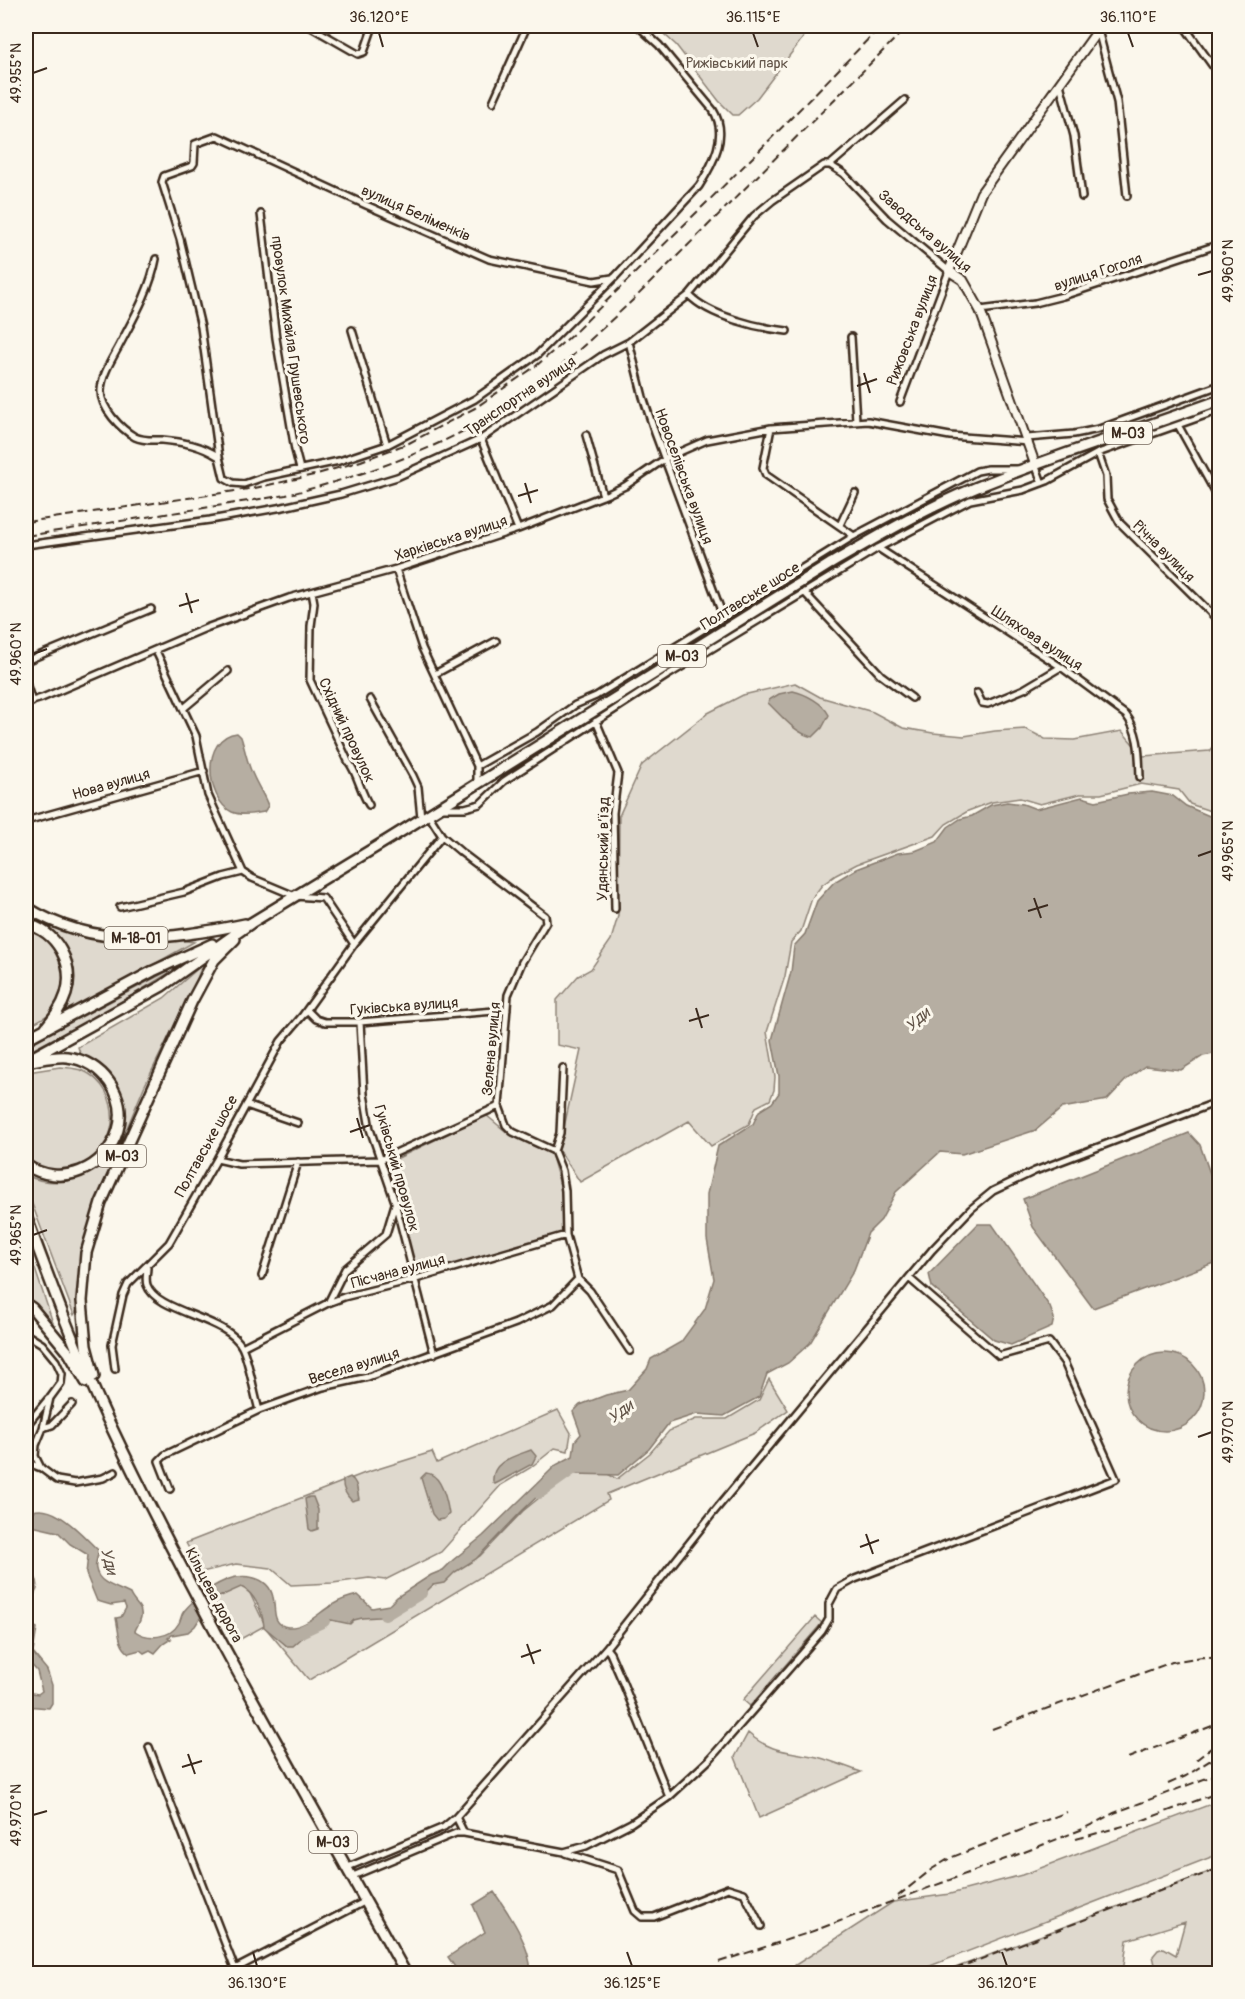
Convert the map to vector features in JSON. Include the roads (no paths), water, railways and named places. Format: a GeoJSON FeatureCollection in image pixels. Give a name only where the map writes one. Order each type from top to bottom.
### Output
{"type":"FeatureCollection","features":[{"type":"Feature","properties":{"kind":"highway","name":"Полтавське шосе"},"geometry":{"type":"LineString","coordinates":[[233,934],[848,554],[921,513],[1035,464],[1220,400]]}},
{"type":"Feature","properties":{"kind":"highway","name":"М-18-01"},"geometry":{"type":"LineString","coordinates":[[26,907],[58,923],[90,933],[123,938],[186,936],[251,923]]}},
{"type":"Feature","properties":{"kind":"highway","name":"М-03"},"geometry":{"type":"LineString","coordinates":[[106,1416],[86,1346],[82,1301],[86,1253],[101,1203],[192,1000],[214,960],[251,923]]}},
{"type":"Feature","properties":{"kind":"highway"},"geometry":{"type":"LineString","coordinates":[[26,924],[41,930],[60,947],[68,971],[66,996],[44,1030]]}},
{"type":"Feature","properties":{"kind":"highway","name":"М-03"},"geometry":{"type":"LineString","coordinates":[[26,1039],[153,971],[233,934]]}},
{"type":"Feature","properties":{"kind":"highway"},"geometry":{"type":"LineString","coordinates":[[26,1061],[162,986],[233,934]]}},
{"type":"Feature","properties":{"kind":"highway","name":"М-03"},"geometry":{"type":"LineString","coordinates":[[26,1061],[68,1057],[93,1065],[105,1074],[112,1086],[120,1113],[118,1129],[112,1144],[96,1163],[85,1170],[74,1174],[48,1175],[33,1171],[26,1165]]}},
{"type":"Feature","properties":{"kind":"highway","name":"Кільцева дорога"},"geometry":{"type":"LineString","coordinates":[[26,1216],[65,1320],[106,1416],[173,1551],[299,1784],[348,1867],[406,1974]]}},
{"type":"Feature","properties":{"kind":"highway","name":"М-03"},"geometry":{"type":"LineString","coordinates":[[26,1304],[32,1308],[69,1353],[106,1416]]}},
{"type":"Feature","properties":{"kind":"street"},"geometry":{"type":"LineString","coordinates":[[309,26],[358,54],[364,52],[374,26]]}},
{"type":"Feature","properties":{"kind":"street"},"geometry":{"type":"LineString","coordinates":[[493,102],[527,26]]}},
{"type":"Feature","properties":{"kind":"street","name":"Транспортна вулиця"},"geometry":{"type":"LineString","coordinates":[[217,136],[195,144],[192,166],[165,176],[162,182],[180,239],[201,327],[224,478],[233,483],[244,484],[339,461],[387,445],[475,399],[537,355],[614,278],[702,180],[718,146],[720,133],[718,119],[659,45],[638,26]]}},
{"type":"Feature","properties":{"kind":"street"},"geometry":{"type":"LineString","coordinates":[[1184,26],[1220,76]]}},
{"type":"Feature","properties":{"kind":"street"},"geometry":{"type":"LineString","coordinates":[[1100,28],[1117,102],[1127,196]]}},
{"type":"Feature","properties":{"kind":"street","name":"Рижовська вулиця"},"geometry":{"type":"LineString","coordinates":[[900,402],[981,193],[1100,28]]}},
{"type":"Feature","properties":{"kind":"street"},"geometry":{"type":"LineString","coordinates":[[1060,84],[1074,136],[1082,197]]}},
{"type":"Feature","properties":{"kind":"street","name":"Транспортна вулиця"},"geometry":{"type":"LineString","coordinates":[[26,545],[210,520],[341,494],[397,477],[482,440],[603,355],[629,342],[688,295],[754,216],[824,165],[830,165],[905,100]]}},
{"type":"Feature","properties":{"kind":"street","name":"вулиця Беліменків"},"geometry":{"type":"LineString","coordinates":[[217,136],[489,259],[594,281],[614,278]]}},
{"type":"Feature","properties":{"kind":"street","name":"Заводська вулиця"},"geometry":{"type":"LineString","coordinates":[[830,165],[844,174],[887,219],[963,280],[980,310],[1035,464]]}},
{"type":"Feature","properties":{"kind":"street","name":"провулок Михайла Грушевського"},"geometry":{"type":"LineString","coordinates":[[261,214],[276,338],[300,469]]}},
{"type":"Feature","properties":{"kind":"street","name":"вулиця Гоголя"},"geometry":{"type":"LineString","coordinates":[[980,310],[1035,303],[1063,296],[1220,244]]}},
{"type":"Feature","properties":{"kind":"street"},"geometry":{"type":"LineString","coordinates":[[156,259],[143,302],[103,378],[100,393],[103,404],[124,431],[139,439],[174,441],[205,447],[219,457]]}},
{"type":"Feature","properties":{"kind":"street"},"geometry":{"type":"LineString","coordinates":[[688,295],[705,306],[749,325],[787,331]]}},
{"type":"Feature","properties":{"kind":"street"},"geometry":{"type":"LineString","coordinates":[[352,330],[387,445]]}},
{"type":"Feature","properties":{"kind":"street"},"geometry":{"type":"LineString","coordinates":[[851,338],[856,421]]}},
{"type":"Feature","properties":{"kind":"street","name":"Новоселівська вулиця"},"geometry":{"type":"LineString","coordinates":[[629,342],[643,397],[723,616]]}},
{"type":"Feature","properties":{"kind":"street","name":"Харківська вулиця"},"geometry":{"type":"LineString","coordinates":[[26,703],[156,651],[206,628],[289,598],[396,569],[518,529],[625,486],[666,458],[707,440],[771,428],[856,421],[890,424],[950,436],[1028,440],[1099,429],[1220,385]]}},
{"type":"Feature","properties":{"kind":"street"},"geometry":{"type":"LineString","coordinates":[[437,808],[465,808],[480,804],[504,781],[804,592],[878,548],[970,500],[1023,490],[1042,483],[1098,453],[1220,410]]}},
{"type":"Feature","properties":{"kind":"street"},"geometry":{"type":"LineString","coordinates":[[1178,425],[1220,501]]}},
{"type":"Feature","properties":{"kind":"street"},"geometry":{"type":"LineString","coordinates":[[771,428],[763,468],[766,475],[854,536]]}},
{"type":"Feature","properties":{"kind":"street"},"geometry":{"type":"LineString","coordinates":[[586,435],[603,496]]}},
{"type":"Feature","properties":{"kind":"street"},"geometry":{"type":"LineString","coordinates":[[482,440],[518,529]]}},
{"type":"Feature","properties":{"kind":"street","name":"Річна вулиця"},"geometry":{"type":"LineString","coordinates":[[1098,453],[1106,476],[1107,499],[1120,523],[1220,622]]}},
{"type":"Feature","properties":{"kind":"street"},"geometry":{"type":"LineString","coordinates":[[1035,464],[1042,483]]}},
{"type":"Feature","properties":{"kind":"street"},"geometry":{"type":"LineString","coordinates":[[477,766],[528,738],[575,705],[596,696],[854,536],[977,471],[1022,469]]}},
{"type":"Feature","properties":{"kind":"street"},"geometry":{"type":"LineString","coordinates":[[840,525],[855,493]]}},
{"type":"Feature","properties":{"kind":"street","name":"Шляхова вулиця"},"geometry":{"type":"LineString","coordinates":[[878,548],[1061,667],[1126,715],[1132,723],[1138,749],[1140,777]]}},
{"type":"Feature","properties":{"kind":"street"},"geometry":{"type":"LineString","coordinates":[[396,569],[417,634],[477,766],[477,784]]}},
{"type":"Feature","properties":{"kind":"street","name":"Східний провулок"},"geometry":{"type":"LineString","coordinates":[[312,592],[314,603],[311,626],[310,680],[356,772],[361,790],[369,805]]}},
{"type":"Feature","properties":{"kind":"street"},"geometry":{"type":"LineString","coordinates":[[804,592],[881,675],[912,698]]}},
{"type":"Feature","properties":{"kind":"street"},"geometry":{"type":"LineString","coordinates":[[26,661],[151,609]]}},
{"type":"Feature","properties":{"kind":"street"},"geometry":{"type":"LineString","coordinates":[[435,675],[496,641]]}},
{"type":"Feature","properties":{"kind":"street"},"geometry":{"type":"LineString","coordinates":[[156,651],[184,708],[195,736],[208,795],[243,872],[295,896],[323,897],[354,944]]}},
{"type":"Feature","properties":{"kind":"street"},"geometry":{"type":"LineString","coordinates":[[977,693],[982,703],[988,705],[1035,684],[1061,667]]}},
{"type":"Feature","properties":{"kind":"street"},"geometry":{"type":"LineString","coordinates":[[184,708],[228,671]]}},
{"type":"Feature","properties":{"kind":"street"},"geometry":{"type":"LineString","coordinates":[[26,683],[32,702]]}},
{"type":"Feature","properties":{"kind":"street"},"geometry":{"type":"LineString","coordinates":[[370,699],[413,776],[424,816]]}},
{"type":"Feature","properties":{"kind":"street","name":"Удянський в’їзд"},"geometry":{"type":"LineString","coordinates":[[597,721],[618,773],[613,813],[615,909]]}},
{"type":"Feature","properties":{"kind":"street","name":"Нова вулиця"},"geometry":{"type":"LineString","coordinates":[[26,821],[204,771]]}},
{"type":"Feature","properties":{"kind":"street","name":"Зелена вулиця"},"geometry":{"type":"LineString","coordinates":[[424,816],[462,854],[545,916],[546,922],[512,982],[507,1010],[499,1106],[506,1125],[513,1132],[554,1151]]}},
{"type":"Feature","properties":{"kind":"street","name":"Полтавське шосе"},"geometry":{"type":"LineString","coordinates":[[115,1370],[112,1345],[123,1295],[128,1284],[169,1243],[281,1041],[307,1010],[354,944],[442,836]]}},
{"type":"Feature","properties":{"kind":"street"},"geometry":{"type":"LineString","coordinates":[[120,907],[184,892],[243,872]]}},
{"type":"Feature","properties":{"kind":"street","name":"Гуківська вулиця"},"geometry":{"type":"LineString","coordinates":[[307,1010],[311,1016],[321,1021],[360,1022],[507,1010]]}},
{"type":"Feature","properties":{"kind":"street","name":"Гуківський провулок"},"geometry":{"type":"LineString","coordinates":[[360,1022],[364,1094],[370,1129],[395,1202],[434,1354]]}},
{"type":"Feature","properties":{"kind":"street"},"geometry":{"type":"LineString","coordinates":[[563,1068],[560,1133],[554,1151],[562,1171],[565,1191],[566,1235],[578,1279],[590,1291],[630,1352]]}},
{"type":"Feature","properties":{"kind":"street"},"geometry":{"type":"LineString","coordinates":[[348,1867],[444,1827],[456,1817],[606,1648],[705,1522],[909,1278],[971,1209],[993,1191],[1035,1171],[1220,1101]]}},
{"type":"Feature","properties":{"kind":"street"},"geometry":{"type":"LineString","coordinates":[[246,1105],[298,1123]]}},
{"type":"Feature","properties":{"kind":"street"},"geometry":{"type":"LineString","coordinates":[[217,1159],[239,1164],[380,1160],[499,1106]]}},
{"type":"Feature","properties":{"kind":"street"},"geometry":{"type":"LineString","coordinates":[[262,1276],[298,1162]]}},
{"type":"Feature","properties":{"kind":"street"},"geometry":{"type":"LineString","coordinates":[[328,1303],[345,1269],[386,1234],[395,1202]]}},
{"type":"Feature","properties":{"kind":"street","name":"Пісчана вулиця"},"geometry":{"type":"LineString","coordinates":[[242,1347],[328,1303],[566,1235]]}},
{"type":"Feature","properties":{"kind":"street"},"geometry":{"type":"LineString","coordinates":[[147,1267],[146,1281],[152,1293],[177,1310],[206,1320],[235,1338],[242,1347],[259,1410]]}},
{"type":"Feature","properties":{"kind":"street"},"geometry":{"type":"LineString","coordinates":[[564,1852],[574,1850],[631,1823],[669,1797],[710,1759],[822,1631],[829,1619],[829,1604],[837,1589],[855,1579],[1116,1479],[1064,1362],[1048,1342],[999,1356],[909,1278]]}},
{"type":"Feature","properties":{"kind":"street","name":"Весела вулиця"},"geometry":{"type":"LineString","coordinates":[[170,1489],[159,1461],[165,1455],[259,1410],[323,1387],[368,1377],[516,1323],[553,1305],[578,1279]]}},
{"type":"Feature","properties":{"kind":"street"},"geometry":{"type":"LineString","coordinates":[[26,1334],[42,1344],[56,1361],[62,1374],[61,1383],[26,1426]]}},
{"type":"Feature","properties":{"kind":"street"},"geometry":{"type":"LineString","coordinates":[[42,1468],[34,1456],[50,1398]]}},
{"type":"Feature","properties":{"kind":"street"},"geometry":{"type":"LineString","coordinates":[[43,1428],[52,1425],[72,1404]]}},
{"type":"Feature","properties":{"kind":"street"},"geometry":{"type":"LineString","coordinates":[[26,1462],[42,1468],[55,1478],[75,1483],[103,1478],[115,1472]]}},
{"type":"Feature","properties":{"kind":"street"},"geometry":{"type":"LineString","coordinates":[[606,1648],[623,1683],[669,1797]]}},
{"type":"Feature","properties":{"kind":"street"},"geometry":{"type":"LineString","coordinates":[[149,1747],[235,1969],[366,1901]]}},
{"type":"Feature","properties":{"kind":"street"},"geometry":{"type":"LineString","coordinates":[[456,1817],[464,1833]]}},
{"type":"Feature","properties":{"kind":"street"},"geometry":{"type":"LineString","coordinates":[[353,1876],[444,1837],[464,1833],[564,1852],[618,1870],[635,1911],[642,1917],[654,1917],[728,1888],[744,1893],[761,1926]]}},
{"type":"Feature","properties":{"kind":"water"},"geometry":{"type":"Polygon","coordinates":[[[793,691],[814,700],[829,715],[822,728],[813,737],[794,728],[768,703],[779,694],[793,691]]]}},
{"type":"Feature","properties":{"kind":"water"},"geometry":{"type":"Polygon","coordinates":[[[237,733],[241,737],[251,770],[267,803],[268,806],[264,812],[243,814],[232,812],[216,795],[212,782],[212,756],[217,745],[225,737],[237,733]]]}},
{"type":"Feature","properties":{"kind":"water"},"geometry":{"type":"Polygon","coordinates":[[[1152,792],[1173,796],[1186,806],[1219,820],[1219,1053],[1203,1056],[1181,1070],[1145,1066],[1126,1080],[1107,1100],[1062,1108],[1036,1130],[962,1154],[940,1152],[896,1192],[881,1220],[868,1233],[854,1270],[810,1343],[788,1363],[767,1374],[759,1397],[724,1416],[697,1414],[669,1423],[649,1449],[618,1475],[572,1474],[557,1478],[476,1559],[455,1572],[444,1583],[433,1585],[426,1592],[401,1605],[388,1615],[362,1618],[350,1624],[331,1620],[304,1629],[301,1639],[293,1646],[287,1646],[264,1627],[257,1604],[241,1587],[212,1600],[195,1626],[188,1632],[172,1635],[168,1638],[171,1639],[155,1653],[150,1650],[144,1653],[140,1650],[129,1653],[121,1642],[116,1618],[121,1617],[126,1608],[124,1603],[111,1605],[97,1601],[86,1574],[88,1555],[70,1544],[58,1532],[32,1526],[26,1532],[26,1515],[35,1510],[45,1510],[55,1514],[75,1528],[98,1550],[96,1567],[101,1578],[130,1594],[139,1607],[141,1617],[135,1631],[152,1637],[170,1632],[179,1623],[183,1612],[192,1602],[231,1578],[253,1578],[266,1584],[273,1597],[277,1620],[283,1626],[294,1627],[306,1623],[335,1603],[358,1595],[372,1608],[389,1605],[397,1597],[443,1570],[483,1536],[556,1465],[573,1456],[575,1441],[581,1434],[573,1412],[580,1405],[628,1390],[647,1369],[651,1359],[681,1342],[705,1309],[714,1279],[707,1239],[707,1194],[718,1146],[753,1124],[759,1111],[772,1103],[779,1093],[779,1076],[772,1040],[791,972],[794,946],[805,934],[817,901],[834,882],[856,869],[898,853],[915,851],[937,842],[948,827],[991,805],[1007,802],[1023,804],[1036,809],[1082,797],[1096,801],[1128,794],[1152,792]]]}},
{"type":"Feature","properties":{"kind":"water"},"geometry":{"type":"Polygon","coordinates":[[[1189,1133],[1200,1145],[1219,1199],[1219,1261],[1093,1308],[1033,1227],[1023,1199],[1189,1133]]]}},
{"type":"Feature","properties":{"kind":"water"},"geometry":{"type":"Polygon","coordinates":[[[978,1224],[992,1224],[1050,1307],[1054,1318],[1052,1327],[1011,1345],[994,1340],[932,1287],[929,1274],[978,1224]]]}},
{"type":"Feature","properties":{"kind":"water"},"geometry":{"type":"Polygon","coordinates":[[[1165,1353],[1180,1356],[1197,1370],[1204,1392],[1201,1407],[1187,1424],[1165,1431],[1150,1428],[1133,1414],[1126,1392],[1129,1377],[1143,1360],[1165,1353]]]}},
{"type":"Feature","properties":{"kind":"water"},"geometry":{"type":"Polygon","coordinates":[[[531,1450],[536,1456],[532,1464],[495,1484],[493,1482],[493,1475],[500,1464],[511,1457],[531,1450]]]}},
{"type":"Feature","properties":{"kind":"water"},"geometry":{"type":"Polygon","coordinates":[[[426,1473],[436,1478],[443,1489],[449,1514],[444,1519],[437,1520],[432,1514],[421,1478],[426,1473]]]}},
{"type":"Feature","properties":{"kind":"water"},"geometry":{"type":"Polygon","coordinates":[[[350,1477],[356,1484],[359,1499],[352,1501],[345,1492],[343,1483],[343,1480],[350,1477]]]}},
{"type":"Feature","properties":{"kind":"water"},"geometry":{"type":"Polygon","coordinates":[[[313,1497],[318,1510],[318,1529],[312,1531],[309,1529],[305,1499],[313,1497]]]}},
{"type":"Feature","properties":{"kind":"water"},"geometry":{"type":"Polygon","coordinates":[[[26,1567],[35,1577],[38,1586],[26,1605],[26,1567]]]}},
{"type":"Feature","properties":{"kind":"water"},"geometry":{"type":"Polygon","coordinates":[[[26,1605],[28,1612],[33,1616],[33,1626],[37,1628],[33,1653],[47,1670],[52,1685],[52,1703],[49,1708],[26,1706],[26,1692],[38,1694],[42,1691],[37,1671],[26,1659],[26,1605]]]}},
{"type":"Feature","properties":{"kind":"water"},"geometry":{"type":"Polygon","coordinates":[[[494,1892],[523,1941],[531,1973],[459,1973],[448,1957],[485,1932],[473,1905],[494,1892]]]}},
{"type":"Feature","properties":{"kind":"waterway","name":"Уди"},"geometry":{"type":"LineString","coordinates":[[539,1493],[574,1468]]}},
{"type":"Feature","properties":{"kind":"waterway","name":"Уди"},"geometry":{"type":"LineString","coordinates":[[385,1615],[421,1593]]}},
{"type":"Feature","properties":{"kind":"waterway","name":"Уди"},"geometry":{"type":"LineString","coordinates":[[289,1636],[324,1621]]}},
{"type":"Feature","properties":{"kind":"railway"},"geometry":{"type":"LineString","coordinates":[[26,522],[255,488],[314,475],[409,443],[475,408],[536,366],[573,334],[754,156],[881,26]]}},
{"type":"Feature","properties":{"kind":"railway"},"geometry":{"type":"LineString","coordinates":[[26,536],[286,495],[376,469],[405,458],[489,417],[547,377],[634,299],[908,26]]}},
{"type":"Feature","properties":{"kind":"railway"},"geometry":{"type":"LineString","coordinates":[[992,1729],[1172,1662],[1202,1657],[1220,1659]]}},
{"type":"Feature","properties":{"kind":"railway"},"geometry":{"type":"LineString","coordinates":[[1128,1758],[1220,1723]]}},
{"type":"Feature","properties":{"kind":"railway"},"geometry":{"type":"LineString","coordinates":[[1196,1760],[1220,1741]]}},
{"type":"Feature","properties":{"kind":"railway"},"geometry":{"type":"LineString","coordinates":[[1168,1784],[1186,1776],[1220,1754]]}},
{"type":"Feature","properties":{"kind":"railway"},"geometry":{"type":"LineString","coordinates":[[719,1962],[808,1933],[1027,1851],[1083,1829],[1114,1813],[1220,1773]]}},
{"type":"Feature","properties":{"kind":"railway"},"geometry":{"type":"LineString","coordinates":[[1076,1839],[1138,1822],[1220,1792]]}},
{"type":"Feature","properties":{"kind":"railway"},"geometry":{"type":"LineString","coordinates":[[898,1896],[950,1858],[1067,1812]]}},
{"type":"Feature","properties":{"kind":"railway"},"geometry":{"type":"LineString","coordinates":[[942,1974],[1220,1868]]}},
{"type":"Feature","properties":{"kind":"park label","name":"Рижівський парк"},"geometry":{"type":"Point","coordinates":[737,63]}}]}
